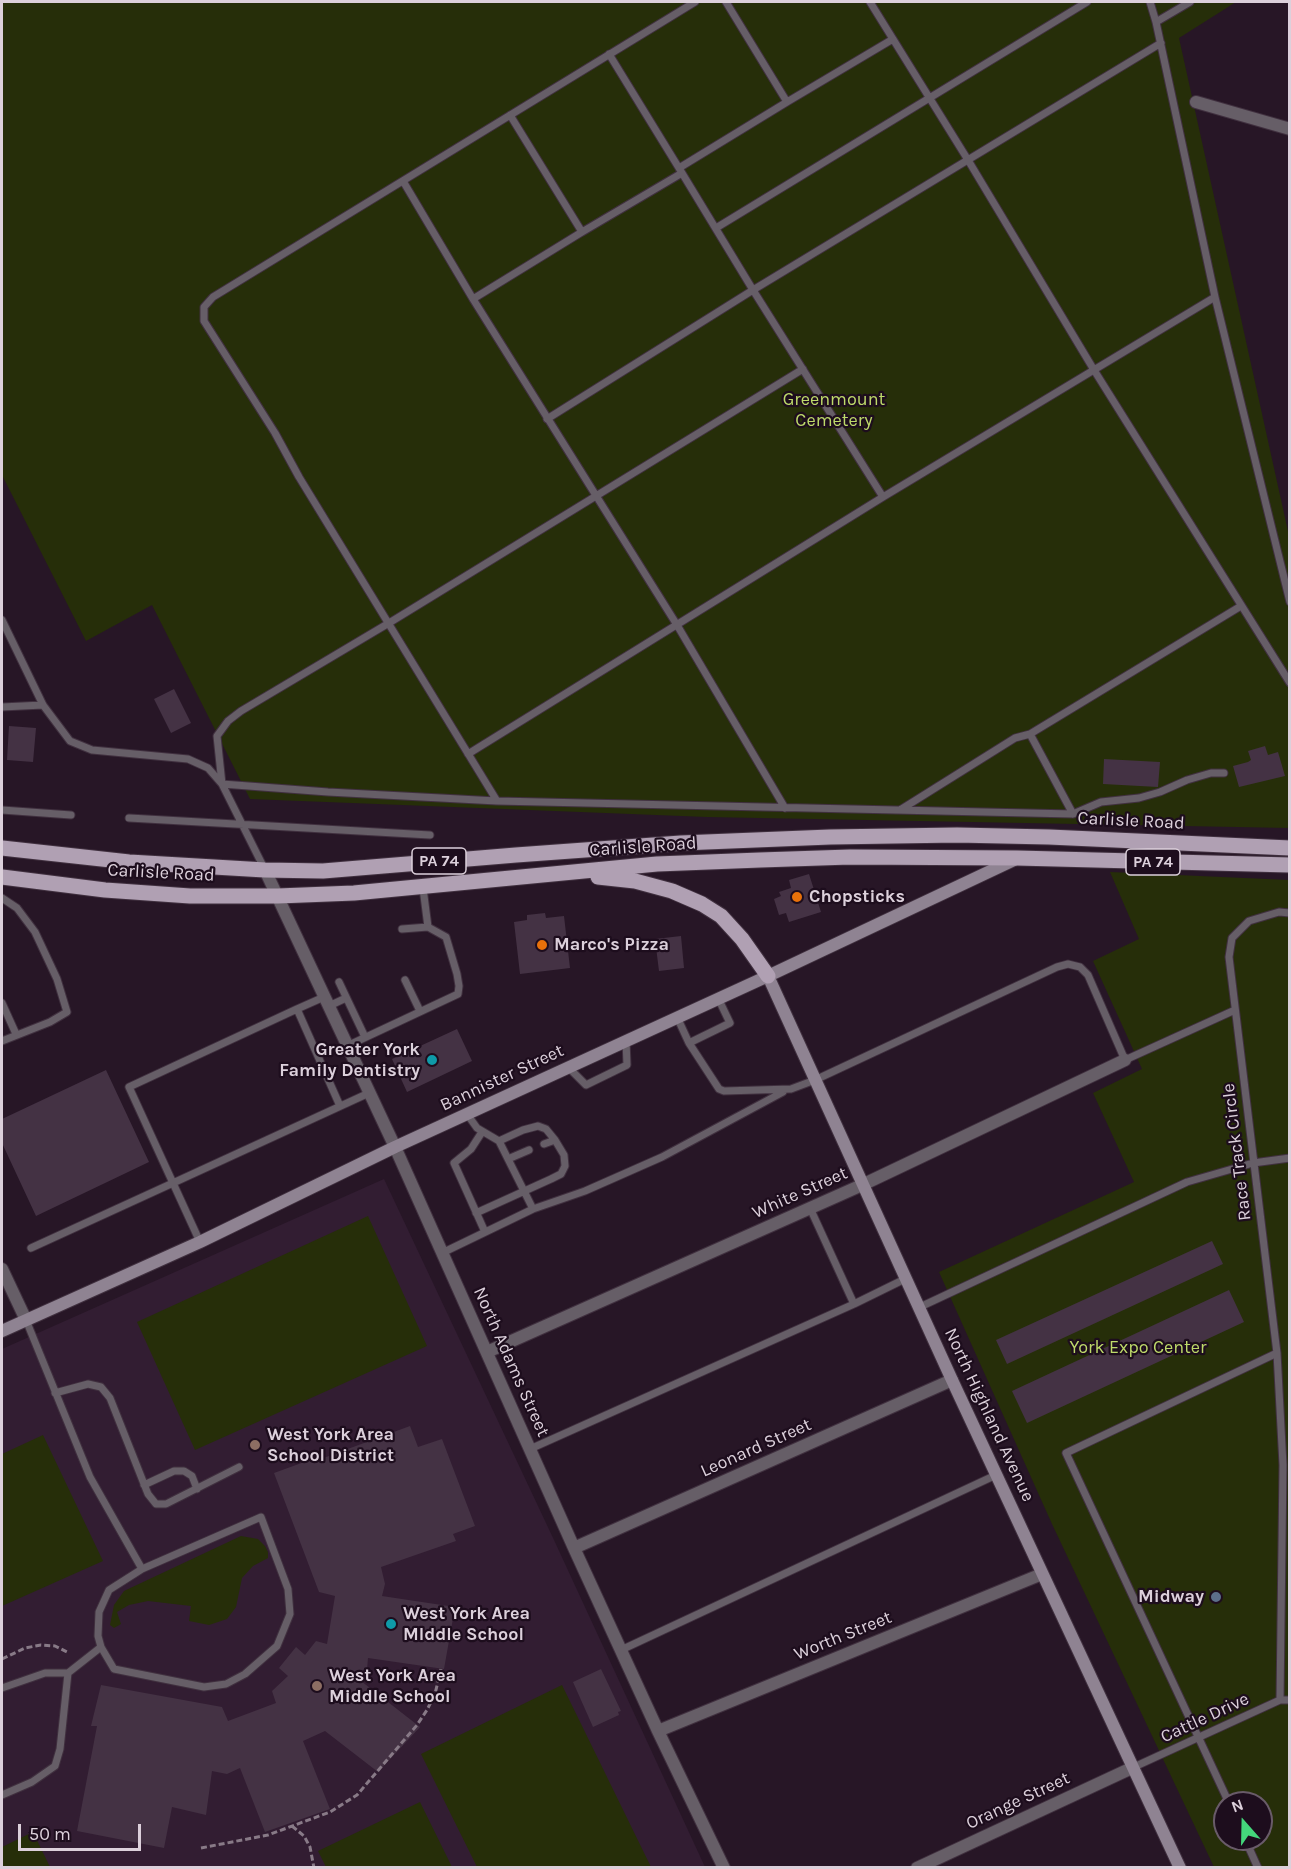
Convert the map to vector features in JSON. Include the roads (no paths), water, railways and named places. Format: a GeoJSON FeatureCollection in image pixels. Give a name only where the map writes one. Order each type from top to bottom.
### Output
{"type":"FeatureCollection","features":[{"type":"Feature","properties":{"kind":"main road","name":"Carlisle Road"},"geometry":{"type":"LineString","coordinates":[[2,848],[129,862],[323,872],[634,846],[830,837],[969,836],[1290,848]]}},
{"type":"Feature","properties":{"kind":"main road"},"geometry":{"type":"LineString","coordinates":[[1017,858],[1055,845],[1153,842]]}},
{"type":"Feature","properties":{"kind":"main road","name":"Carlisle Road"},"geometry":{"type":"LineString","coordinates":[[2,877],[105,890],[190,896],[278,896],[354,894],[657,864],[850,857],[1017,858],[1290,865]]}},
{"type":"Feature","properties":{"kind":"main road"},"geometry":{"type":"LineString","coordinates":[[565,873],[635,881],[672,891],[702,904],[721,916],[768,976]]}},
{"type":"Feature","properties":{"kind":"street"},"geometry":{"type":"LineString","coordinates":[[1196,102],[1290,129]]}},
{"type":"Feature","properties":{"kind":"street","name":"Bannister Street"},"geometry":{"type":"LineString","coordinates":[[2,1331],[200,1242],[467,1113],[768,976],[1017,858]]}},
{"type":"Feature","properties":{"kind":"street","name":"North Adams Street"},"geometry":{"type":"LineString","coordinates":[[265,870],[395,1147],[658,1731],[724,1868]]}},
{"type":"Feature","properties":{"kind":"street","name":"North Highland Avenue"},"geometry":{"type":"LineString","coordinates":[[768,976],[952,1380],[1180,1868]]}},
{"type":"Feature","properties":{"kind":"street","name":"White Street"},"geometry":{"type":"LineString","coordinates":[[487,1352],[862,1185],[1125,1060]]}},
{"type":"Feature","properties":{"kind":"street"},"geometry":{"type":"LineString","coordinates":[[2,1269],[26,1320]]}},
{"type":"Feature","properties":{"kind":"street","name":"Leonard Street"},"geometry":{"type":"LineString","coordinates":[[574,1548],[952,1380]]}},
{"type":"Feature","properties":{"kind":"street","name":"Worth Street"},"geometry":{"type":"LineString","coordinates":[[658,1731],[1042,1574]]}},
{"type":"Feature","properties":{"kind":"street","name":"Orange Street"},"geometry":{"type":"LineString","coordinates":[[917,1868],[1134,1767]]}},
{"type":"Feature","properties":{"kind":"lane"},"geometry":{"type":"LineString","coordinates":[[497,801],[299,477],[275,433],[209,330],[204,321],[204,307],[213,297],[695,2]]}},
{"type":"Feature","properties":{"kind":"lane"},"geometry":{"type":"LineString","coordinates":[[726,2],[787,102]]}},
{"type":"Feature","properties":{"kind":"lane"},"geometry":{"type":"LineString","coordinates":[[870,2],[1094,370],[1290,683]]}},
{"type":"Feature","properties":{"kind":"lane"},"geometry":{"type":"LineString","coordinates":[[716,228],[1087,2]]}},
{"type":"Feature","properties":{"kind":"lane"},"geometry":{"type":"LineString","coordinates":[[1150,2],[1161,43],[1215,297],[1290,602]]}},
{"type":"Feature","properties":{"kind":"lane"},"geometry":{"type":"LineString","coordinates":[[1156,22],[1190,2]]}},
{"type":"Feature","properties":{"kind":"lane"},"geometry":{"type":"LineString","coordinates":[[473,299],[787,102],[893,39]]}},
{"type":"Feature","properties":{"kind":"lane"},"geometry":{"type":"LineString","coordinates":[[547,419],[753,290],[1161,43]]}},
{"type":"Feature","properties":{"kind":"lane"},"geometry":{"type":"LineString","coordinates":[[609,54],[753,290],[883,496]]}},
{"type":"Feature","properties":{"kind":"lane"},"geometry":{"type":"LineString","coordinates":[[510,115],[582,232]]}},
{"type":"Feature","properties":{"kind":"lane"},"geometry":{"type":"LineString","coordinates":[[403,181],[547,419],[677,625],[785,808]]}},
{"type":"Feature","properties":{"kind":"lane"},"geometry":{"type":"LineString","coordinates":[[468,754],[883,496],[1215,297]]}},
{"type":"Feature","properties":{"kind":"lane"},"geometry":{"type":"LineString","coordinates":[[222,784],[217,736],[228,721],[241,711],[803,369]]}},
{"type":"Feature","properties":{"kind":"lane"},"geometry":{"type":"LineString","coordinates":[[899,810],[1015,738],[1030,734],[1241,606]]}},
{"type":"Feature","properties":{"kind":"lane"},"geometry":{"type":"LineString","coordinates":[[2,620],[43,705],[70,741],[92,750],[188,759],[208,768],[222,784],[265,870]]}},
{"type":"Feature","properties":{"kind":"lane"},"geometry":{"type":"LineString","coordinates":[[2,708],[43,705]]}},
{"type":"Feature","properties":{"kind":"lane"},"geometry":{"type":"LineString","coordinates":[[1030,734],[1073,814]]}},
{"type":"Feature","properties":{"kind":"lane"},"geometry":{"type":"LineString","coordinates":[[222,784],[497,801],[1073,814],[1101,802],[1139,798],[1187,780],[1211,773],[1224,773]]}},
{"type":"Feature","properties":{"kind":"lane"},"geometry":{"type":"LineString","coordinates":[[2,810],[71,815]]}},
{"type":"Feature","properties":{"kind":"lane"},"geometry":{"type":"LineString","coordinates":[[129,818],[430,836]]}},
{"type":"Feature","properties":{"kind":"lane"},"geometry":{"type":"LineString","coordinates":[[423,888],[428,927]]}},
{"type":"Feature","properties":{"kind":"lane"},"geometry":{"type":"LineString","coordinates":[[2,898],[17,908],[34,932],[57,979],[67,1012],[50,1022],[2,1041]]}},
{"type":"Feature","properties":{"kind":"lane","name":"Race Track Circle"},"geometry":{"type":"LineString","coordinates":[[1280,1700],[1283,1465],[1277,1353],[1229,957],[1232,938],[1249,921],[1279,912],[1290,913]]}},
{"type":"Feature","properties":{"kind":"lane"},"geometry":{"type":"LineString","coordinates":[[347,1046],[458,994],[459,986],[446,937],[428,927],[402,929]]}},
{"type":"Feature","properties":{"kind":"lane"},"geometry":{"type":"LineString","coordinates":[[442,1252],[533,1209],[585,1191],[662,1157],[786,1090],[815,1080],[1057,967],[1068,964],[1080,967],[1088,975],[1125,1060],[1235,1010]]}},
{"type":"Feature","properties":{"kind":"lane"},"geometry":{"type":"LineString","coordinates":[[405,980],[420,1011]]}},
{"type":"Feature","properties":{"kind":"lane"},"geometry":{"type":"LineString","coordinates":[[339,982],[365,1037]]}},
{"type":"Feature","properties":{"kind":"lane"},"geometry":{"type":"LineString","coordinates":[[200,1242],[129,1087],[297,1009],[346,998]]}},
{"type":"Feature","properties":{"kind":"lane"},"geometry":{"type":"LineString","coordinates":[[689,1043],[730,1023],[718,998]]}},
{"type":"Feature","properties":{"kind":"lane"},"geometry":{"type":"LineString","coordinates":[[2,1003],[16,1034]]}},
{"type":"Feature","properties":{"kind":"lane"},"geometry":{"type":"LineString","coordinates":[[297,1009],[340,1106]]}},
{"type":"Feature","properties":{"kind":"lane"},"geometry":{"type":"LineString","coordinates":[[676,1017],[689,1043],[719,1089],[724,1091],[786,1090]]}},
{"type":"Feature","properties":{"kind":"lane"},"geometry":{"type":"LineString","coordinates":[[568,1067],[586,1085],[627,1065],[626,1040]]}},
{"type":"Feature","properties":{"kind":"lane"},"geometry":{"type":"LineString","coordinates":[[31,1248],[369,1093]]}},
{"type":"Feature","properties":{"kind":"lane"},"geometry":{"type":"LineString","coordinates":[[467,1113],[477,1128],[499,1141],[533,1209]]}},
{"type":"Feature","properties":{"kind":"lane"},"geometry":{"type":"LineString","coordinates":[[476,1213],[561,1174],[565,1166],[564,1155],[546,1129],[538,1126],[499,1141]]}},
{"type":"Feature","properties":{"kind":"lane"},"geometry":{"type":"LineString","coordinates":[[482,1132],[471,1149],[454,1162],[485,1232]]}},
{"type":"Feature","properties":{"kind":"lane"},"geometry":{"type":"LineString","coordinates":[[544,1144],[555,1140]]}},
{"type":"Feature","properties":{"kind":"lane"},"geometry":{"type":"LineString","coordinates":[[508,1159],[529,1150]]}},
{"type":"Feature","properties":{"kind":"lane"},"geometry":{"type":"LineString","coordinates":[[920,1307],[1187,1182],[1253,1163],[1290,1158]]}},
{"type":"Feature","properties":{"kind":"lane"},"geometry":{"type":"LineString","coordinates":[[810,1208],[854,1304]]}},
{"type":"Feature","properties":{"kind":"lane"},"geometry":{"type":"LineString","coordinates":[[530,1449],[907,1278]]}},
{"type":"Feature","properties":{"kind":"lane"},"geometry":{"type":"LineString","coordinates":[[26,1320],[90,1477],[142,1569]]}},
{"type":"Feature","properties":{"kind":"lane"},"geometry":{"type":"LineString","coordinates":[[1224,1791],[1066,1453],[1277,1353]]}},
{"type":"Feature","properties":{"kind":"lane"},"geometry":{"type":"LineString","coordinates":[[56,1393],[88,1384],[101,1387],[110,1398],[144,1485],[156,1504],[166,1504],[239,1467]]}},
{"type":"Feature","properties":{"kind":"lane"},"geometry":{"type":"LineString","coordinates":[[144,1485],[174,1471],[184,1471],[192,1476],[197,1489]]}},
{"type":"Feature","properties":{"kind":"lane"},"geometry":{"type":"LineString","coordinates":[[621,1650],[996,1475]]}},
{"type":"Feature","properties":{"kind":"lane"},"geometry":{"type":"LineString","coordinates":[[261,1517],[288,1589],[290,1614],[277,1646],[245,1674],[226,1684],[204,1687],[114,1669],[101,1647],[98,1636],[99,1612],[109,1590],[142,1569],[261,1517]]}},
{"type":"Feature","properties":{"kind":"lane"},"geometry":{"type":"LineString","coordinates":[[2,1688],[45,1673],[68,1673],[101,1647]]}},
{"type":"Feature","properties":{"kind":"lane"},"geometry":{"type":"LineString","coordinates":[[2,1795],[32,1782],[55,1766],[60,1749],[68,1673]]}},
{"type":"Feature","properties":{"kind":"lane","name":"Cattle Drive"},"geometry":{"type":"LineString","coordinates":[[1134,1767],[1280,1700],[1290,1700]]}},
{"type":"Feature","properties":{"kind":"lane"},"geometry":{"type":"LineString","coordinates":[[1250,1851],[1258,1868]]}},
{"type":"Feature","properties":{"kind":"place","name":"Chopsticks"},"geometry":{"type":"Point","coordinates":[797,897]}},
{"type":"Feature","properties":{"kind":"place","name":"Marco's Pizza"},"geometry":{"type":"Point","coordinates":[542,945]}},
{"type":"Feature","properties":{"kind":"place","name":"Greater York Family Dentistry"},"geometry":{"type":"Point","coordinates":[432,1060]}},
{"type":"Feature","properties":{"kind":"place","name":"West York Area School District"},"geometry":{"type":"Point","coordinates":[255,1445]}},
{"type":"Feature","properties":{"kind":"place","name":"Midway"},"geometry":{"type":"Point","coordinates":[1216,1597]}},
{"type":"Feature","properties":{"kind":"place","name":"West York Area MIddle School"},"geometry":{"type":"Point","coordinates":[391,1624]}},
{"type":"Feature","properties":{"kind":"place","name":"West York Area Middle School"},"geometry":{"type":"Point","coordinates":[317,1686]}},
{"type":"Feature","properties":{"kind":"park label","name":"Greenmount Cemetery"},"geometry":{"type":"Point","coordinates":[834,410]}},
{"type":"Feature","properties":{"kind":"park label","name":"York Expo Center"},"geometry":{"type":"Point","coordinates":[1138,1348]}}]}
